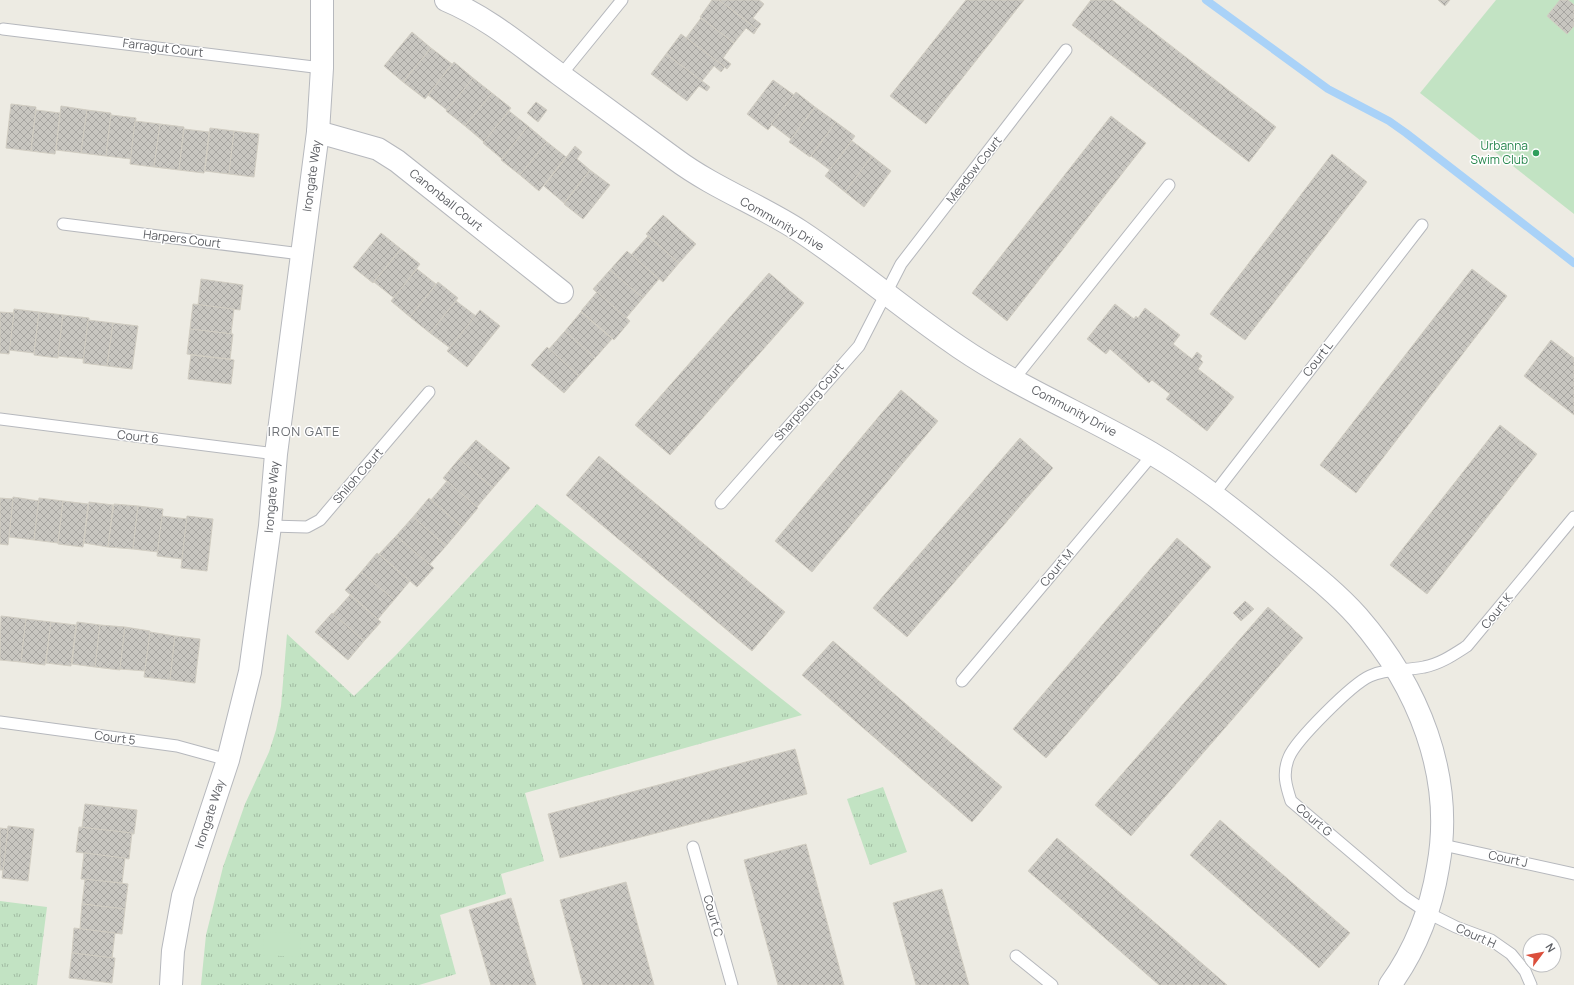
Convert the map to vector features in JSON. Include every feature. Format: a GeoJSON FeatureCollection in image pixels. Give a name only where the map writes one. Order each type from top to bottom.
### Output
{"type":"FeatureCollection","features":[{"type":"Feature","properties":{"kind":"street","name":"Irongate Way"},"geometry":{"type":"LineString","coordinates":[[171,985],[173,951],[183,896],[228,760],[250,672],[270,526],[276,454],[301,254],[318,132],[322,68],[322,0]]}},
{"type":"Feature","properties":{"kind":"street","name":"Community Drive"},"geometry":{"type":"LineString","coordinates":[[446,0],[488,20],[686,167],[737,197],[796,228],[853,266],[960,348],[1153,454],[1214,494],[1324,584],[1357,616],[1397,669],[1416,704],[1431,744],[1442,794],[1443,845],[1433,896],[1428,913],[1415,944],[1390,985]]}},
{"type":"Feature","properties":{"kind":"street","name":"Canonball Court"},"geometry":{"type":"LineString","coordinates":[[318,132],[378,149],[397,161],[562,292]]}},
{"type":"Feature","properties":{"kind":"lane"},"geometry":{"type":"LineString","coordinates":[[561,75],[622,0]]}},
{"type":"Feature","properties":{"kind":"lane","name":"Farragut Court"},"geometry":{"type":"LineString","coordinates":[[3,29],[322,68]]}},
{"type":"Feature","properties":{"kind":"lane","name":"Meadow Court"},"geometry":{"type":"LineString","coordinates":[[887,293],[901,264],[1066,50]]}},
{"type":"Feature","properties":{"kind":"lane"},"geometry":{"type":"LineString","coordinates":[[1014,379],[1169,185]]}},
{"type":"Feature","properties":{"kind":"lane","name":"Harpers Court"},"geometry":{"type":"LineString","coordinates":[[63,224],[301,254]]}},
{"type":"Feature","properties":{"kind":"lane","name":"Court L"},"geometry":{"type":"LineString","coordinates":[[1214,494],[1422,225]]}},
{"type":"Feature","properties":{"kind":"lane","name":"Sharpsburg Court"},"geometry":{"type":"LineString","coordinates":[[721,503],[859,346],[887,293]]}},
{"type":"Feature","properties":{"kind":"lane","name":"Shiloh Court"},"geometry":{"type":"LineString","coordinates":[[270,526],[307,526],[320,520],[430,392]]}},
{"type":"Feature","properties":{"kind":"lane","name":"Court 6"},"geometry":{"type":"LineString","coordinates":[[0,419],[276,454]]}},
{"type":"Feature","properties":{"kind":"lane","name":"Court M"},"geometry":{"type":"LineString","coordinates":[[962,682],[1153,454]]}},
{"type":"Feature","properties":{"kind":"lane","name":"Court K"},"geometry":{"type":"LineString","coordinates":[[1397,669],[1423,668],[1437,664],[1446,660],[1467,646],[1574,517]]}},
{"type":"Feature","properties":{"kind":"lane","name":"Court G"},"geometry":{"type":"LineString","coordinates":[[1397,669],[1382,672],[1362,680],[1302,739],[1289,756],[1285,770],[1285,784],[1291,801],[1403,896],[1428,913]]}},
{"type":"Feature","properties":{"kind":"lane","name":"Court 5"},"geometry":{"type":"LineString","coordinates":[[0,722],[177,746],[228,760]]}},
{"type":"Feature","properties":{"kind":"lane","name":"Court J"},"geometry":{"type":"LineString","coordinates":[[1443,845],[1574,874]]}},
{"type":"Feature","properties":{"kind":"lane","name":"Court C"},"geometry":{"type":"LineString","coordinates":[[693,847],[732,985]]}},
{"type":"Feature","properties":{"kind":"lane","name":"Court H"},"geometry":{"type":"LineString","coordinates":[[1428,913],[1456,927],[1491,940],[1506,950],[1525,971],[1531,985]]}},
{"type":"Feature","properties":{"kind":"lane"},"geometry":{"type":"LineString","coordinates":[[1016,956],[1052,985]]}},
{"type":"Feature","properties":{"kind":"green space","name":"Urbanna Swim Club"},"geometry":{"type":"Polygon","coordinates":[[[1496,0],[1574,0],[1574,214],[1420,93],[1496,0]]]}},
{"type":"Feature","properties":{"kind":"green space"},"geometry":{"type":"Polygon","coordinates":[[[537,504],[802,715],[525,793],[544,861],[501,874],[506,894],[440,915],[456,974],[419,985],[201,985],[206,935],[223,867],[245,804],[269,752],[276,730],[281,706],[287,634],[354,696],[396,655],[537,504]]]}},
{"type":"Feature","properties":{"kind":"green space"},"geometry":{"type":"Polygon","coordinates":[[[883,787],[907,852],[870,865],[847,799],[883,787]]]}},
{"type":"Feature","properties":{"kind":"green space"},"geometry":{"type":"Polygon","coordinates":[[[0,901],[47,907],[37,985],[0,985],[0,901]]]}},
{"type":"Feature","properties":{"kind":"green space"},"geometry":{"type":"Polygon","coordinates":[[[264,932],[301,933],[300,957],[263,955],[264,932]]]}},
{"type":"Feature","properties":{"kind":"building"},"geometry":{"type":"Polygon","coordinates":[[[712,0],[719,0],[757,29],[754,34],[746,28],[734,43],[701,18],[700,17],[712,0]]]}},
{"type":"Feature","properties":{"kind":"building"},"geometry":{"type":"Polygon","coordinates":[[[719,0],[759,0],[764,4],[753,18],[761,24],[757,29],[719,0]]]}},
{"type":"Feature","properties":{"kind":"building"},"geometry":{"type":"Polygon","coordinates":[[[966,0],[1024,0],[926,124],[890,96],[966,0]]]}},
{"type":"Feature","properties":{"kind":"building"},"geometry":{"type":"Polygon","coordinates":[[[1091,0],[1112,0],[1276,127],[1249,162],[1072,25],[1091,0]]]}},
{"type":"Feature","properties":{"kind":"building"},"geometry":{"type":"Polygon","coordinates":[[[1438,0],[1450,0],[1445,6],[1438,0]]]}},
{"type":"Feature","properties":{"kind":"building"},"geometry":{"type":"Polygon","coordinates":[[[1560,0],[1568,0],[1574,5],[1574,26],[1567,34],[1547,16],[1560,0]]]}},
{"type":"Feature","properties":{"kind":"building"},"geometry":{"type":"Polygon","coordinates":[[[701,18],[734,43],[723,58],[731,64],[727,69],[686,38],[701,18]]]}},
{"type":"Feature","properties":{"kind":"building"},"geometry":{"type":"Polygon","coordinates":[[[412,32],[431,48],[403,82],[384,66],[412,32]]]}},
{"type":"Feature","properties":{"kind":"building"},"geometry":{"type":"Polygon","coordinates":[[[681,34],[725,67],[721,72],[714,66],[702,81],[666,54],[681,34]]]}},
{"type":"Feature","properties":{"kind":"building"},"geometry":{"type":"Polygon","coordinates":[[[431,48],[452,64],[425,99],[403,82],[431,48]]]}},
{"type":"Feature","properties":{"kind":"building"},"geometry":{"type":"Polygon","coordinates":[[[666,54],[710,87],[707,91],[699,86],[687,101],[651,74],[666,54]]]}},
{"type":"Feature","properties":{"kind":"building"},"geometry":{"type":"Polygon","coordinates":[[[454,62],[473,78],[447,110],[428,95],[454,62]]]}},
{"type":"Feature","properties":{"kind":"building"},"geometry":{"type":"Polygon","coordinates":[[[473,78],[492,93],[465,126],[446,111],[473,78]]]}},
{"type":"Feature","properties":{"kind":"building"},"geometry":{"type":"Polygon","coordinates":[[[773,80],[794,95],[768,130],[747,114],[773,80]]]}},
{"type":"Feature","properties":{"kind":"building"},"geometry":{"type":"Polygon","coordinates":[[[796,92],[815,107],[791,139],[771,124],[796,92]]]}},
{"type":"Feature","properties":{"kind":"building"},"geometry":{"type":"Polygon","coordinates":[[[492,93],[511,108],[484,142],[465,126],[492,93]]]}},
{"type":"Feature","properties":{"kind":"building"},"geometry":{"type":"Polygon","coordinates":[[[536,102],[547,110],[538,122],[527,113],[536,102]]]}},
{"type":"Feature","properties":{"kind":"building"},"geometry":{"type":"Polygon","coordinates":[[[11,104],[36,107],[31,151],[6,148],[11,104]]]}},
{"type":"Feature","properties":{"kind":"building"},"geometry":{"type":"Polygon","coordinates":[[[61,106],[87,110],[81,153],[56,150],[61,106]]]}},
{"type":"Feature","properties":{"kind":"building"},"geometry":{"type":"Polygon","coordinates":[[[815,107],[836,122],[810,157],[789,142],[815,107]]]}},
{"type":"Feature","properties":{"kind":"building"},"geometry":{"type":"Polygon","coordinates":[[[36,110],[60,113],[55,154],[31,151],[36,110]]]}},
{"type":"Feature","properties":{"kind":"building"},"geometry":{"type":"Polygon","coordinates":[[[87,110],[111,113],[106,156],[81,153],[87,110]]]}},
{"type":"Feature","properties":{"kind":"building"},"geometry":{"type":"Polygon","coordinates":[[[509,111],[528,126],[502,159],[483,143],[509,111]]]}},
{"type":"Feature","properties":{"kind":"building"},"geometry":{"type":"Polygon","coordinates":[[[111,115],[136,118],[131,159],[106,156],[111,115]]]}},
{"type":"Feature","properties":{"kind":"building"},"geometry":{"type":"Polygon","coordinates":[[[1111,116],[1146,143],[1007,321],[972,293],[1111,116]]]}},
{"type":"Feature","properties":{"kind":"building"},"geometry":{"type":"Polygon","coordinates":[[[135,121],[160,124],[154,167],[130,164],[135,121]]]}},
{"type":"Feature","properties":{"kind":"building"},"geometry":{"type":"Polygon","coordinates":[[[836,122],[855,136],[830,170],[811,156],[836,122]]]}},
{"type":"Feature","properties":{"kind":"building"},"geometry":{"type":"Polygon","coordinates":[[[160,124],[184,127],[179,170],[154,167],[160,124]]]}},
{"type":"Feature","properties":{"kind":"building"},"geometry":{"type":"Polygon","coordinates":[[[528,126],[547,142],[520,175],[501,160],[528,126]]]}},
{"type":"Feature","properties":{"kind":"building"},"geometry":{"type":"Polygon","coordinates":[[[210,128],[234,131],[229,174],[205,171],[210,128]]]}},
{"type":"Feature","properties":{"kind":"building"},"geometry":{"type":"Polygon","coordinates":[[[184,129],[209,132],[204,173],[179,170],[184,129]]]}},
{"type":"Feature","properties":{"kind":"building"},"geometry":{"type":"Polygon","coordinates":[[[234,131],[259,134],[254,177],[229,174],[234,131]]]}},
{"type":"Feature","properties":{"kind":"building"},"geometry":{"type":"Polygon","coordinates":[[[852,141],[872,156],[845,192],[825,176],[852,141]]]}},
{"type":"Feature","properties":{"kind":"building"},"geometry":{"type":"Polygon","coordinates":[[[547,142],[566,157],[539,191],[520,175],[547,142]]]}},
{"type":"Feature","properties":{"kind":"building"},"geometry":{"type":"Polygon","coordinates":[[[575,146],[582,152],[577,159],[590,170],[564,203],[544,186],[575,146]]]}},
{"type":"Feature","properties":{"kind":"building"},"geometry":{"type":"Polygon","coordinates":[[[1332,154],[1367,182],[1245,340],[1210,314],[1332,154]]]}},
{"type":"Feature","properties":{"kind":"building"},"geometry":{"type":"Polygon","coordinates":[[[872,156],[891,171],[864,207],[845,192],[872,156]]]}},
{"type":"Feature","properties":{"kind":"building"},"geometry":{"type":"Polygon","coordinates":[[[590,170],[610,185],[583,219],[564,204],[590,170]]]}},
{"type":"Feature","properties":{"kind":"building"},"geometry":{"type":"Polygon","coordinates":[[[663,215],[696,244],[679,263],[646,234],[663,215]]]}},
{"type":"Feature","properties":{"kind":"building"},"geometry":{"type":"Polygon","coordinates":[[[381,233],[401,249],[373,283],[353,267],[381,233]]]}},
{"type":"Feature","properties":{"kind":"building"},"geometry":{"type":"Polygon","coordinates":[[[648,236],[679,263],[663,282],[631,255],[648,236]]]}},
{"type":"Feature","properties":{"kind":"building"},"geometry":{"type":"Polygon","coordinates":[[[401,249],[420,264],[394,298],[374,282],[401,249]]]}},
{"type":"Feature","properties":{"kind":"building"},"geometry":{"type":"Polygon","coordinates":[[[627,251],[659,279],[643,298],[610,270],[627,251]]]}},
{"type":"Feature","properties":{"kind":"building"},"geometry":{"type":"Polygon","coordinates":[[[417,269],[436,284],[410,317],[391,301],[417,269]]]}},
{"type":"Feature","properties":{"kind":"building"},"geometry":{"type":"Polygon","coordinates":[[[1472,269],[1507,296],[1356,493],[1320,465],[1472,269]]]}},
{"type":"Feature","properties":{"kind":"building"},"geometry":{"type":"Polygon","coordinates":[[[610,270],[643,298],[626,318],[593,289],[610,270]]]}},
{"type":"Feature","properties":{"kind":"building"},"geometry":{"type":"Polygon","coordinates":[[[769,273],[804,303],[670,455],[635,425],[769,273]]]}},
{"type":"Feature","properties":{"kind":"building"},"geometry":{"type":"Polygon","coordinates":[[[201,279],[243,285],[240,310],[198,305],[201,279]]]}},
{"type":"Feature","properties":{"kind":"building"},"geometry":{"type":"Polygon","coordinates":[[[438,282],[458,298],[430,333],[410,317],[438,282]]]}},
{"type":"Feature","properties":{"kind":"building"},"geometry":{"type":"Polygon","coordinates":[[[597,292],[630,321],[614,340],[581,311],[597,292]]]}},
{"type":"Feature","properties":{"kind":"building"},"geometry":{"type":"Polygon","coordinates":[[[456,301],[476,316],[450,348],[430,333],[456,301]]]}},
{"type":"Feature","properties":{"kind":"building"},"geometry":{"type":"Polygon","coordinates":[[[193,304],[234,309],[231,334],[190,329],[193,304]]]}},
{"type":"Feature","properties":{"kind":"building"},"geometry":{"type":"Polygon","coordinates":[[[1115,304],[1134,319],[1136,316],[1138,318],[1145,308],[1180,335],[1173,344],[1192,359],[1197,352],[1202,356],[1200,359],[1203,362],[1198,369],[1234,397],[1207,431],[1166,399],[1170,394],[1152,380],[1149,383],[1110,349],[1106,354],[1087,339],[1115,304]]]}},
{"type":"Feature","properties":{"kind":"building"},"geometry":{"type":"Polygon","coordinates":[[[14,309],[39,312],[34,353],[9,350],[14,309]]]}},
{"type":"Feature","properties":{"kind":"building"},"geometry":{"type":"Polygon","coordinates":[[[480,310],[500,326],[467,367],[447,351],[480,310]]]}},
{"type":"Feature","properties":{"kind":"building"},"geometry":{"type":"Polygon","coordinates":[[[0,312],[14,313],[9,354],[0,353],[0,312]]]}},
{"type":"Feature","properties":{"kind":"building"},"geometry":{"type":"Polygon","coordinates":[[[39,312],[63,315],[58,358],[34,355],[39,312]]]}},
{"type":"Feature","properties":{"kind":"building"},"geometry":{"type":"Polygon","coordinates":[[[581,312],[612,339],[595,358],[565,331],[581,312]]]}},
{"type":"Feature","properties":{"kind":"building"},"geometry":{"type":"Polygon","coordinates":[[[63,315],[89,318],[84,359],[58,356],[63,315]]]}},
{"type":"Feature","properties":{"kind":"building"},"geometry":{"type":"Polygon","coordinates":[[[88,320],[113,323],[107,366],[83,363],[88,320]]]}},
{"type":"Feature","properties":{"kind":"building"},"geometry":{"type":"Polygon","coordinates":[[[113,323],[138,326],[132,369],[107,366],[113,323]]]}},
{"type":"Feature","properties":{"kind":"building"},"geometry":{"type":"Polygon","coordinates":[[[190,329],[233,334],[230,359],[187,354],[190,329]]]}},
{"type":"Feature","properties":{"kind":"building"},"geometry":{"type":"Polygon","coordinates":[[[565,331],[595,358],[579,376],[549,349],[565,331]]]}},
{"type":"Feature","properties":{"kind":"building"},"geometry":{"type":"Polygon","coordinates":[[[1551,340],[1574,358],[1574,415],[1524,376],[1551,340]]]}},
{"type":"Feature","properties":{"kind":"building"},"geometry":{"type":"Polygon","coordinates":[[[547,347],[579,376],[564,393],[531,365],[547,347]]]}},
{"type":"Feature","properties":{"kind":"building"},"geometry":{"type":"Polygon","coordinates":[[[191,355],[234,360],[231,384],[188,379],[191,355]]]}},
{"type":"Feature","properties":{"kind":"building"},"geometry":{"type":"Polygon","coordinates":[[[901,390],[938,421],[812,572],[775,541],[901,390]]]}},
{"type":"Feature","properties":{"kind":"building"},"geometry":{"type":"Polygon","coordinates":[[[1500,425],[1537,454],[1427,594],[1390,565],[1500,425]]]}},
{"type":"Feature","properties":{"kind":"building"},"geometry":{"type":"Polygon","coordinates":[[[1020,438],[1053,468],[907,637],[873,608],[1020,438]]]}},
{"type":"Feature","properties":{"kind":"building"},"geometry":{"type":"Polygon","coordinates":[[[476,440],[510,468],[493,488],[459,459],[476,440]]]}},
{"type":"Feature","properties":{"kind":"building"},"geometry":{"type":"Polygon","coordinates":[[[599,456],[785,612],[752,651],[566,495],[599,456]]]}},
{"type":"Feature","properties":{"kind":"building"},"geometry":{"type":"Polygon","coordinates":[[[459,459],[493,488],[477,507],[443,478],[459,459]]]}},
{"type":"Feature","properties":{"kind":"building"},"geometry":{"type":"Polygon","coordinates":[[[447,481],[478,508],[462,527],[431,500],[447,481]]]}},
{"type":"Feature","properties":{"kind":"building"},"geometry":{"type":"Polygon","coordinates":[[[13,497],[39,501],[34,540],[9,537],[13,497]]]}},
{"type":"Feature","properties":{"kind":"building"},"geometry":{"type":"Polygon","coordinates":[[[0,498],[13,499],[8,545],[0,544],[0,498]]]}},
{"type":"Feature","properties":{"kind":"building"},"geometry":{"type":"Polygon","coordinates":[[[39,498],[63,501],[58,543],[34,540],[39,498]]]}},
{"type":"Feature","properties":{"kind":"building"},"geometry":{"type":"Polygon","coordinates":[[[429,498],[462,527],[446,546],[413,517],[429,498]]]}},
{"type":"Feature","properties":{"kind":"building"},"geometry":{"type":"Polygon","coordinates":[[[63,501],[88,504],[83,547],[58,544],[63,501]]]}},
{"type":"Feature","properties":{"kind":"building"},"geometry":{"type":"Polygon","coordinates":[[[89,502],[113,505],[108,547],[84,543],[89,502]]]}},
{"type":"Feature","properties":{"kind":"building"},"geometry":{"type":"Polygon","coordinates":[[[114,504],[138,506],[133,549],[108,547],[114,504]]]}},
{"type":"Feature","properties":{"kind":"building"},"geometry":{"type":"Polygon","coordinates":[[[138,506],[163,509],[158,552],[133,549],[138,506]]]}},
{"type":"Feature","properties":{"kind":"building"},"geometry":{"type":"Polygon","coordinates":[[[162,516],[187,519],[182,559],[157,556],[162,516]]]}},
{"type":"Feature","properties":{"kind":"building"},"geometry":{"type":"Polygon","coordinates":[[[187,516],[213,519],[207,571],[181,568],[187,516]]]}},
{"type":"Feature","properties":{"kind":"building"},"geometry":{"type":"Polygon","coordinates":[[[413,517],[446,546],[429,565],[396,536],[413,517]]]}},
{"type":"Feature","properties":{"kind":"building"},"geometry":{"type":"Polygon","coordinates":[[[396,536],[434,568],[417,587],[379,554],[396,536]]]}},
{"type":"Feature","properties":{"kind":"building"},"geometry":{"type":"Polygon","coordinates":[[[1177,538],[1211,567],[1046,758],[1013,729],[1177,538]]]}},
{"type":"Feature","properties":{"kind":"building"},"geometry":{"type":"Polygon","coordinates":[[[377,553],[410,581],[394,600],[361,572],[377,553]]]}},
{"type":"Feature","properties":{"kind":"building"},"geometry":{"type":"Polygon","coordinates":[[[361,572],[394,600],[378,619],[345,590],[361,572]]]}},
{"type":"Feature","properties":{"kind":"building"},"geometry":{"type":"Polygon","coordinates":[[[350,595],[381,622],[364,641],[333,614],[350,595]]]}},
{"type":"Feature","properties":{"kind":"building"},"geometry":{"type":"Polygon","coordinates":[[[1245,601],[1254,609],[1241,621],[1233,613],[1245,601]]]}},
{"type":"Feature","properties":{"kind":"building"},"geometry":{"type":"Polygon","coordinates":[[[1268,607],[1303,638],[1131,836],[1095,805],[1268,607]]]}},
{"type":"Feature","properties":{"kind":"building"},"geometry":{"type":"Polygon","coordinates":[[[332,613],[364,641],[348,660],[315,632],[332,613]]]}},
{"type":"Feature","properties":{"kind":"building"},"geometry":{"type":"Polygon","coordinates":[[[1,616],[26,619],[21,662],[0,660],[1,616]]]}},
{"type":"Feature","properties":{"kind":"building"},"geometry":{"type":"Polygon","coordinates":[[[26,619],[51,622],[45,665],[21,662],[26,619]]]}},
{"type":"Feature","properties":{"kind":"building"},"geometry":{"type":"Polygon","coordinates":[[[51,622],[76,625],[71,666],[46,663],[51,622]]]}},
{"type":"Feature","properties":{"kind":"building"},"geometry":{"type":"Polygon","coordinates":[[[77,622],[100,625],[95,667],[72,664],[77,622]]]}},
{"type":"Feature","properties":{"kind":"building"},"geometry":{"type":"Polygon","coordinates":[[[100,625],[125,627],[120,670],[95,667],[100,625]]]}},
{"type":"Feature","properties":{"kind":"building"},"geometry":{"type":"Polygon","coordinates":[[[125,627],[150,631],[145,671],[120,669],[125,627]]]}},
{"type":"Feature","properties":{"kind":"building"},"geometry":{"type":"Polygon","coordinates":[[[150,632],[175,636],[170,680],[144,677],[150,632]]]}},
{"type":"Feature","properties":{"kind":"building"},"geometry":{"type":"Polygon","coordinates":[[[175,636],[200,639],[195,683],[170,680],[175,636]]]}},
{"type":"Feature","properties":{"kind":"building"},"geometry":{"type":"Polygon","coordinates":[[[833,641],[1002,787],[972,822],[802,675],[833,641]]]}},
{"type":"Feature","properties":{"kind":"building"},"geometry":{"type":"Polygon","coordinates":[[[795,749],[807,794],[560,858],[548,814],[795,749]]]}},
{"type":"Feature","properties":{"kind":"building"},"geometry":{"type":"Polygon","coordinates":[[[85,804],[137,810],[134,834],[82,827],[85,804]]]}},
{"type":"Feature","properties":{"kind":"building"},"geometry":{"type":"Polygon","coordinates":[[[1220,820],[1350,933],[1319,968],[1190,855],[1220,820]]]}},
{"type":"Feature","properties":{"kind":"building"},"geometry":{"type":"Polygon","coordinates":[[[8,826],[34,829],[28,881],[2,878],[8,826]]]}},
{"type":"Feature","properties":{"kind":"building"},"geometry":{"type":"Polygon","coordinates":[[[79,827],[132,833],[129,859],[76,852],[79,827]]]}},
{"type":"Feature","properties":{"kind":"building"},"geometry":{"type":"Polygon","coordinates":[[[0,828],[8,829],[3,870],[0,870],[0,828]]]}},
{"type":"Feature","properties":{"kind":"building"},"geometry":{"type":"Polygon","coordinates":[[[1057,838],[1227,985],[1159,985],[1028,871],[1057,838]]]}},
{"type":"Feature","properties":{"kind":"building"},"geometry":{"type":"Polygon","coordinates":[[[806,844],[844,985],[778,985],[744,860],[806,844]]]}},
{"type":"Feature","properties":{"kind":"building"},"geometry":{"type":"Polygon","coordinates":[[[84,853],[125,858],[122,883],[81,879],[84,853]]]}},
{"type":"Feature","properties":{"kind":"building"},"geometry":{"type":"Polygon","coordinates":[[[85,879],[128,884],[125,909],[82,904],[85,879]]]}},
{"type":"Feature","properties":{"kind":"building"},"geometry":{"type":"Polygon","coordinates":[[[626,882],[654,985],[583,985],[560,900],[626,882]]]}},
{"type":"Feature","properties":{"kind":"building"},"geometry":{"type":"Polygon","coordinates":[[[942,889],[969,985],[916,985],[893,903],[942,889]]]}},
{"type":"Feature","properties":{"kind":"building"},"geometry":{"type":"Polygon","coordinates":[[[511,898],[536,985],[491,985],[469,910],[511,898]]]}},
{"type":"Feature","properties":{"kind":"building"},"geometry":{"type":"Polygon","coordinates":[[[82,904],[125,909],[122,934],[80,929],[82,904]]]}},
{"type":"Feature","properties":{"kind":"building"},"geometry":{"type":"Polygon","coordinates":[[[74,928],[115,933],[112,958],[72,953],[74,928]]]}},
{"type":"Feature","properties":{"kind":"building"},"geometry":{"type":"Polygon","coordinates":[[[72,953],[115,958],[112,983],[69,978],[72,953]]]}},
{"type":"Feature","properties":{"kind":"waterway"},"geometry":{"type":"LineString","coordinates":[[1206,0],[1328,89],[1389,121],[1406,133],[1574,263]]}},
{"type":"Feature","properties":{"kind":"place","name":"Urbanna Swim Club"},"geometry":{"type":"Point","coordinates":[1536,153]}},
{"type":"Feature","properties":{"kind":"district","name":"IRON GATE"},"geometry":{"type":"Point","coordinates":[304,431]}}]}
